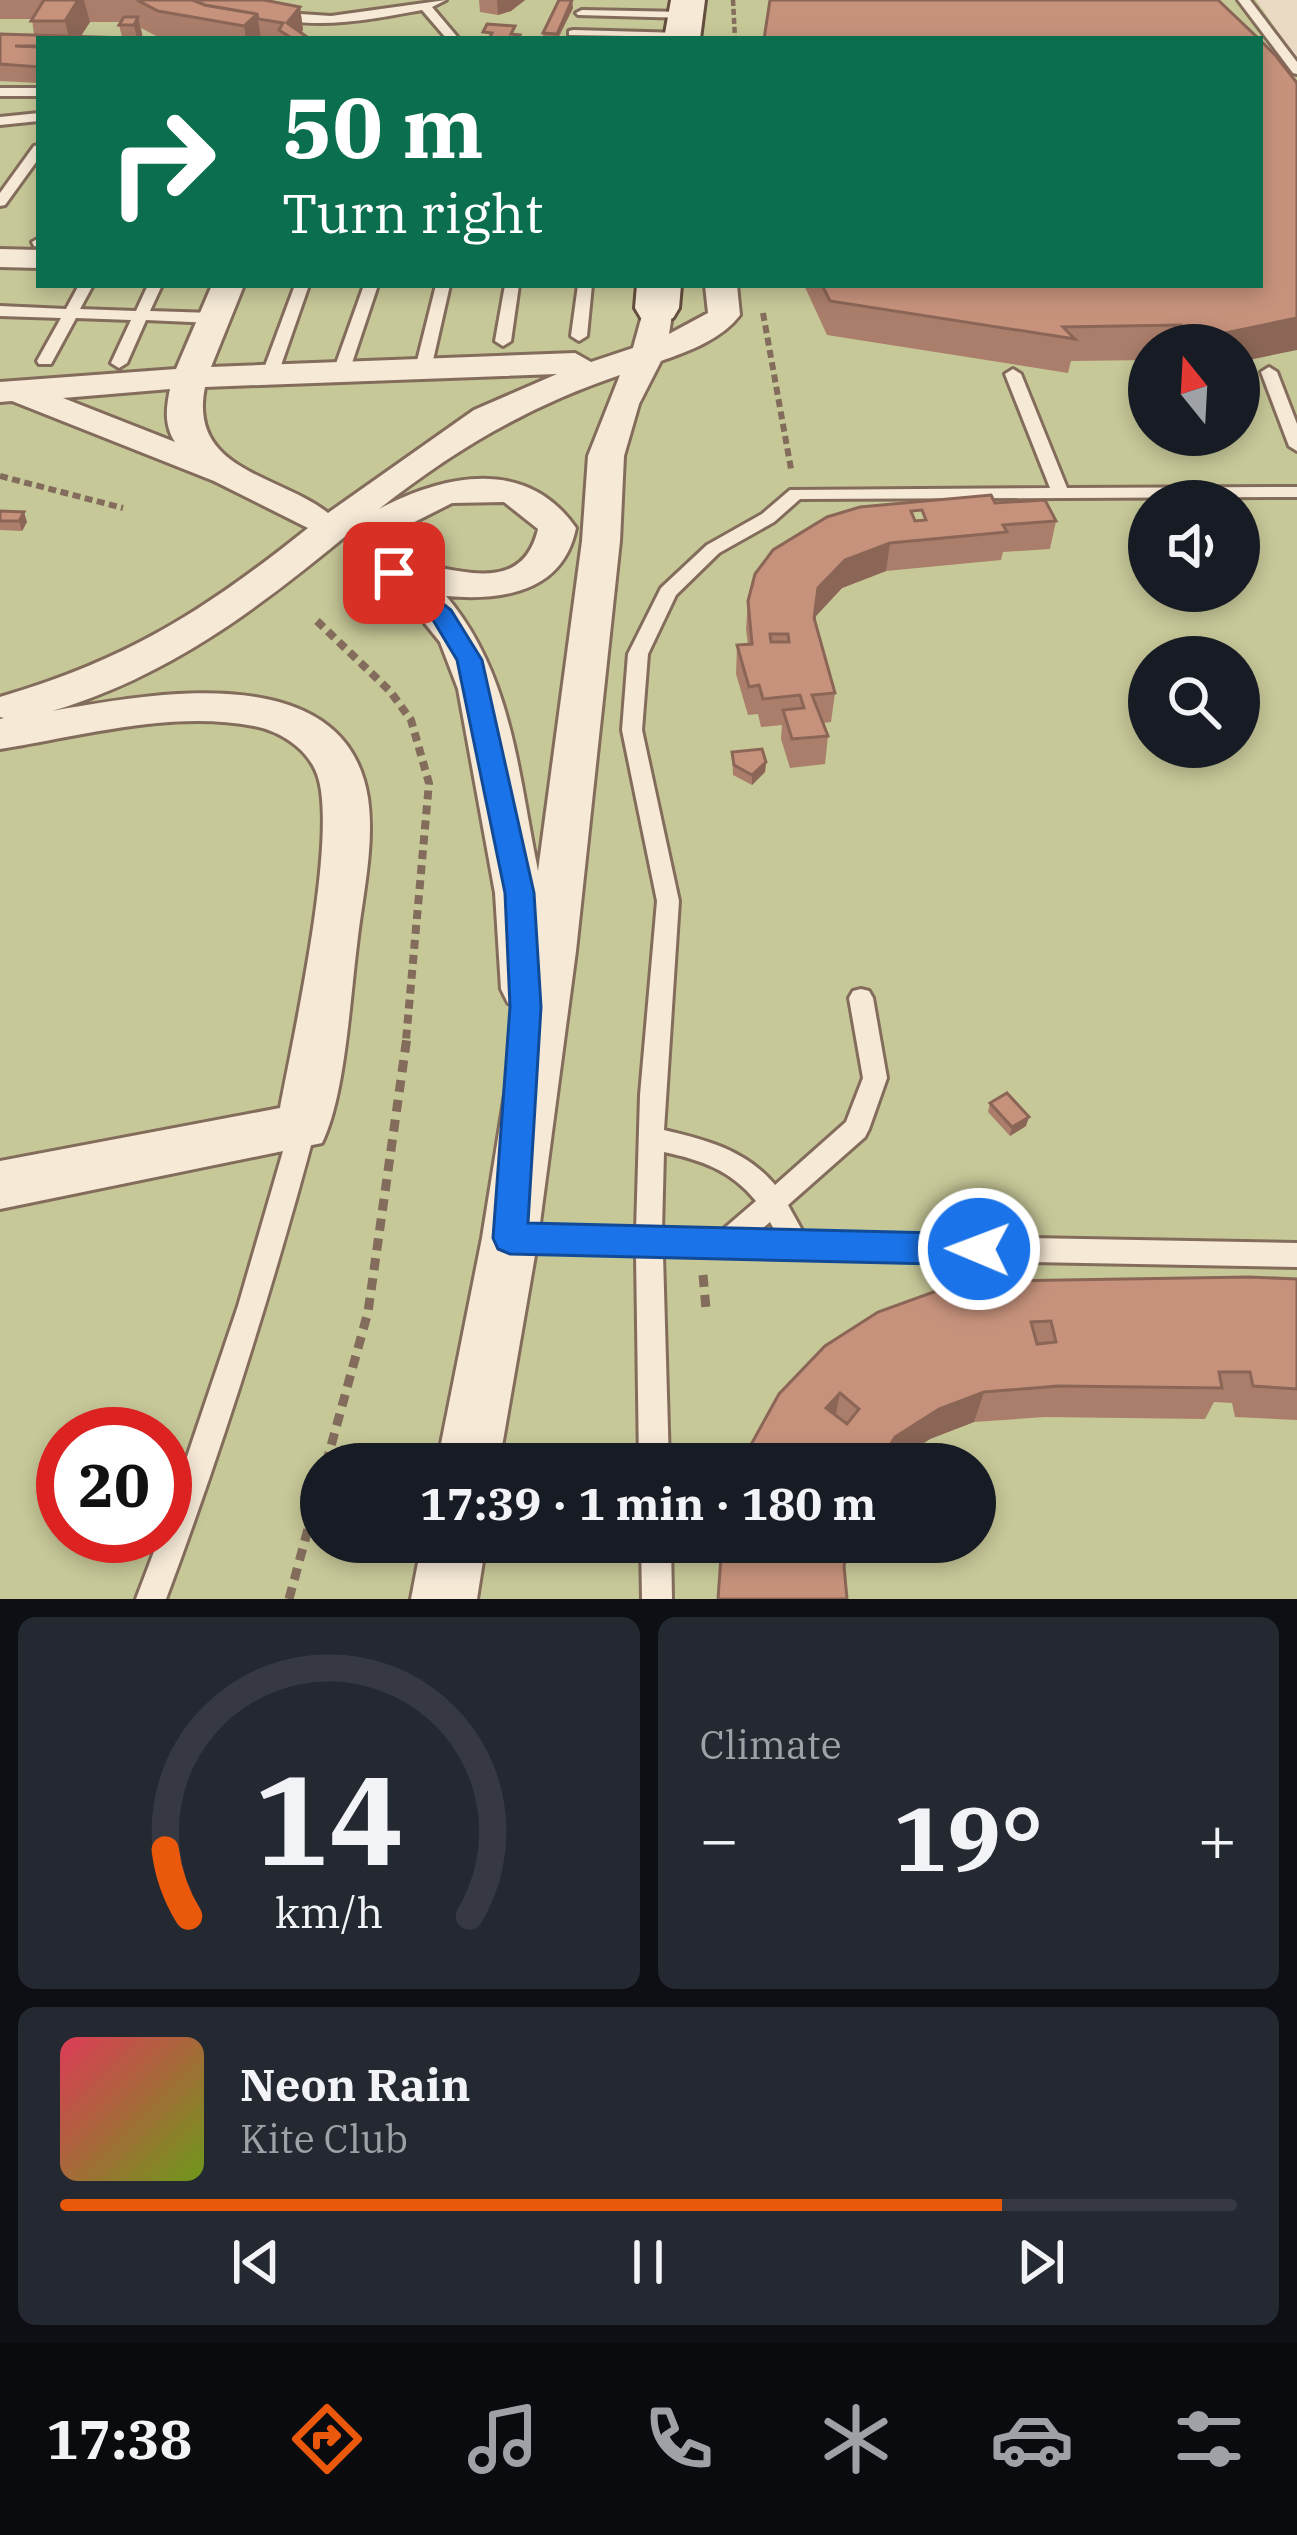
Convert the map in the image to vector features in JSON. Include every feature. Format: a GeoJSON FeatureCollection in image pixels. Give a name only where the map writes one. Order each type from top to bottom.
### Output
{"type":"FeatureCollection","features":[{"type":"Feature","properties":{"kind":"street"},"geometry":{"type":"LineString","coordinates":[[0,258],[36,260]]}},
{"type":"Feature","properties":{"kind":"street"},"geometry":{"type":"LineString","coordinates":[[227,288],[182,399],[185,434],[193,448],[227,476]]}},
{"type":"Feature","properties":{"kind":"street"},"geometry":{"type":"LineString","coordinates":[[7,392],[187,378],[565,364],[655,315],[714,324],[724,315],[722,288]]}},
{"type":"Feature","properties":{"kind":"street"},"geometry":{"type":"LineString","coordinates":[[0,710],[54,699],[157,658],[226,614],[426,456],[487,416],[551,386],[655,315]]}},
{"type":"Feature","properties":{"kind":"street"},"geometry":{"type":"LineString","coordinates":[[472,1443],[510,1238],[552,951],[601,541],[606,457],[655,315]]}},
{"type":"Feature","properties":{"kind":"street"},"geometry":{"type":"LineString","coordinates":[[7,392],[227,476],[312,518]]}},
{"type":"Feature","properties":{"kind":"street"},"geometry":{"type":"LineString","coordinates":[[0,734],[66,720],[167,681],[242,635],[387,520],[438,494],[492,488],[534,501],[557,528],[557,545],[548,560],[503,581],[446,587],[384,566],[442,615],[470,660],[520,893],[525,1007],[510,1238]]}},
{"type":"Feature","properties":{"kind":"street"},"geometry":{"type":"LineString","coordinates":[[0,734],[163,711],[217,710],[290,722],[327,751],[345,794],[346,831],[328,990],[303,1127],[0,1184]]}},
{"type":"Feature","properties":{"kind":"lane"},"geometry":{"type":"LineString","coordinates":[[240,0],[257,10],[299,18],[351,20],[440,0]]}},
{"type":"Feature","properties":{"kind":"lane"},"geometry":{"type":"LineString","coordinates":[[1244,0],[1297,70]]}},
{"type":"Feature","properties":{"kind":"lane"},"geometry":{"type":"LineString","coordinates":[[425,6],[450,36]]}},
{"type":"Feature","properties":{"kind":"lane"},"geometry":{"type":"LineString","coordinates":[[582,13],[685,23]]}},
{"type":"Feature","properties":{"kind":"lane"},"geometry":{"type":"LineString","coordinates":[[573,33],[685,23]]}},
{"type":"Feature","properties":{"kind":"lane"},"geometry":{"type":"LineString","coordinates":[[0,92],[36,92]]}},
{"type":"Feature","properties":{"kind":"lane"},"geometry":{"type":"LineString","coordinates":[[0,121],[36,118]]}},
{"type":"Feature","properties":{"kind":"lane"},"geometry":{"type":"LineString","coordinates":[[0,202],[36,153]]}},
{"type":"Feature","properties":{"kind":"lane"},"geometry":{"type":"LineString","coordinates":[[45,361],[84,288]]}},
{"type":"Feature","properties":{"kind":"lane"},"geometry":{"type":"LineString","coordinates":[[119,363],[154,288]]}},
{"type":"Feature","properties":{"kind":"lane"},"geometry":{"type":"LineString","coordinates":[[270,374],[301,288]]}},
{"type":"Feature","properties":{"kind":"lane"},"geometry":{"type":"LineString","coordinates":[[341,372],[370,288]]}},
{"type":"Feature","properties":{"kind":"lane"},"geometry":{"type":"LineString","coordinates":[[423,369],[442,288]]}},
{"type":"Feature","properties":{"kind":"lane"},"geometry":{"type":"LineString","coordinates":[[503,341],[512,288]]}},
{"type":"Feature","properties":{"kind":"lane"},"geometry":{"type":"LineString","coordinates":[[579,335],[585,288]]}},
{"type":"Feature","properties":{"kind":"lane"},"geometry":{"type":"LineString","coordinates":[[0,311],[213,318]]}},
{"type":"Feature","properties":{"kind":"lane"},"geometry":{"type":"LineString","coordinates":[[1269,372],[1297,446]]}},
{"type":"Feature","properties":{"kind":"lane"},"geometry":{"type":"LineString","coordinates":[[1013,374],[1061,493]]}},
{"type":"Feature","properties":{"kind":"lane"},"geometry":{"type":"LineString","coordinates":[[654,1443],[651,1138],[668,901],[632,730],[638,654],[668,592],[712,549],[768,518],[796,494],[1297,492]]}},
{"type":"Feature","properties":{"kind":"lane"},"geometry":{"type":"LineString","coordinates":[[725,1245],[856,1129],[875,1078],[861,998]]}},
{"type":"Feature","properties":{"kind":"lane"},"geometry":{"type":"LineString","coordinates":[[151,1599],[202,1468],[253,1310],[303,1127]]}},
{"type":"Feature","properties":{"kind":"lane"},"geometry":{"type":"LineString","coordinates":[[651,1138],[718,1152],[751,1173],[774,1201],[797,1246]]}},
{"type":"Feature","properties":{"kind":"lane"},"geometry":{"type":"LineString","coordinates":[[510,1238],[1297,1256]]}},
{"type":"Feature","properties":{"kind":"lane"},"geometry":{"type":"LineString","coordinates":[[656,1563],[657,1599]]}},
{"type":"Feature","properties":{"kind":"path"},"geometry":{"type":"LineString","coordinates":[[733,0],[735,36]]}},
{"type":"Feature","properties":{"kind":"path"},"geometry":{"type":"LineString","coordinates":[[762,308],[796,494]]}},
{"type":"Feature","properties":{"kind":"path"},"geometry":{"type":"LineString","coordinates":[[0,476],[123,508]]}},
{"type":"Feature","properties":{"kind":"path"},"geometry":{"type":"LineString","coordinates":[[316,621],[390,692],[411,720],[429,783],[402,1090],[368,1312],[332,1443]]}},
{"type":"Feature","properties":{"kind":"path"},"geometry":{"type":"LineString","coordinates":[[289,1599],[300,1558]]}},
{"type":"Feature","properties":{"kind":"green space"},"geometry":{"type":"Polygon","coordinates":[[[0,0],[1256,0],[1297,59],[1297,1599],[0,1599],[0,0]]]}},
{"type":"Feature","properties":{"kind":"building"},"geometry":{"type":"Polygon","coordinates":[[[44,0],[78,0],[65,21],[31,21],[44,0]]]}},
{"type":"Feature","properties":{"kind":"building"},"geometry":{"type":"Polygon","coordinates":[[[137,0],[193,0],[257,14],[244,26],[158,11],[137,0]]]}},
{"type":"Feature","properties":{"kind":"building"},"geometry":{"type":"Polygon","coordinates":[[[193,0],[264,0],[300,7],[287,23],[306,36],[288,36],[279,30],[283,23],[258,19],[257,14],[193,0]]]}},
{"type":"Feature","properties":{"kind":"building"},"geometry":{"type":"Polygon","coordinates":[[[559,0],[572,0],[557,34],[543,33],[559,0]]]}},
{"type":"Feature","properties":{"kind":"building"},"geometry":{"type":"Polygon","coordinates":[[[770,0],[1218,0],[1256,36],[764,36],[770,0]]]}},
{"type":"Feature","properties":{"kind":"building"},"geometry":{"type":"Polygon","coordinates":[[[124,17],[138,17],[134,25],[119,25],[124,17]]]}},
{"type":"Feature","properties":{"kind":"building"},"geometry":{"type":"Polygon","coordinates":[[[487,24],[515,26],[511,34],[520,35],[490,36],[483,32],[487,24]]]}},
{"type":"Feature","properties":{"kind":"building"},"geometry":{"type":"Polygon","coordinates":[[[0,34],[64,36],[36,36],[36,46],[15,46],[36,47],[36,67],[0,64],[0,34]]]}},
{"type":"Feature","properties":{"kind":"building"},"geometry":{"type":"Polygon","coordinates":[[[1263,43],[1297,83],[1297,318],[1260,326],[1063,327],[1075,339],[830,301],[824,288],[1263,288],[1263,43]]]}},
{"type":"Feature","properties":{"kind":"building"},"geometry":{"type":"Polygon","coordinates":[[[991,495],[995,503],[1045,500],[1056,521],[1003,525],[1007,532],[890,543],[845,560],[818,588],[814,618],[835,693],[812,695],[828,736],[792,739],[783,710],[804,708],[800,695],[763,699],[759,685],[749,687],[737,645],[752,644],[748,601],[755,574],[773,550],[827,517],[860,507],[991,495]],[[922,510],[911,511],[915,521],[926,520],[922,510]],[[770,634],[771,642],[789,642],[788,634],[770,634]]]}},
{"type":"Feature","properties":{"kind":"building"},"geometry":{"type":"Polygon","coordinates":[[[0,511],[24,512],[19,521],[0,521],[0,511]]]}},
{"type":"Feature","properties":{"kind":"building"},"geometry":{"type":"Polygon","coordinates":[[[762,749],[766,762],[752,775],[734,765],[732,752],[762,749]]]}},
{"type":"Feature","properties":{"kind":"building"},"geometry":{"type":"Polygon","coordinates":[[[1007,1093],[1029,1117],[1012,1127],[990,1103],[1007,1093]]]}},
{"type":"Feature","properties":{"kind":"building"},"geometry":{"type":"Polygon","coordinates":[[[1297,1279],[1297,1389],[1253,1386],[1250,1372],[1219,1372],[1222,1388],[1058,1386],[984,1392],[939,1409],[891,1443],[752,1443],[779,1394],[825,1346],[878,1312],[939,1290],[1006,1281],[1297,1279]],[[1051,1321],[1031,1322],[1037,1344],[1056,1342],[1051,1321]],[[840,1393],[826,1408],[847,1424],[859,1409],[840,1393]]]}},
{"type":"Feature","properties":{"kind":"building"},"geometry":{"type":"Polygon","coordinates":[[[721,1563],[845,1563],[847,1599],[718,1599],[721,1563]]]}},
{"type":"Feature","properties":{"kind":"tunnel"},"geometry":{"type":"LineString","coordinates":[[312,518],[373,559]]}},
{"type":"Feature","properties":{"kind":"route"},"geometry":{"type":"LineString","coordinates":[[394,573],[442,615],[470,660],[520,893],[526,965],[524,1050],[510,1238],[979,1249]]}}]}
